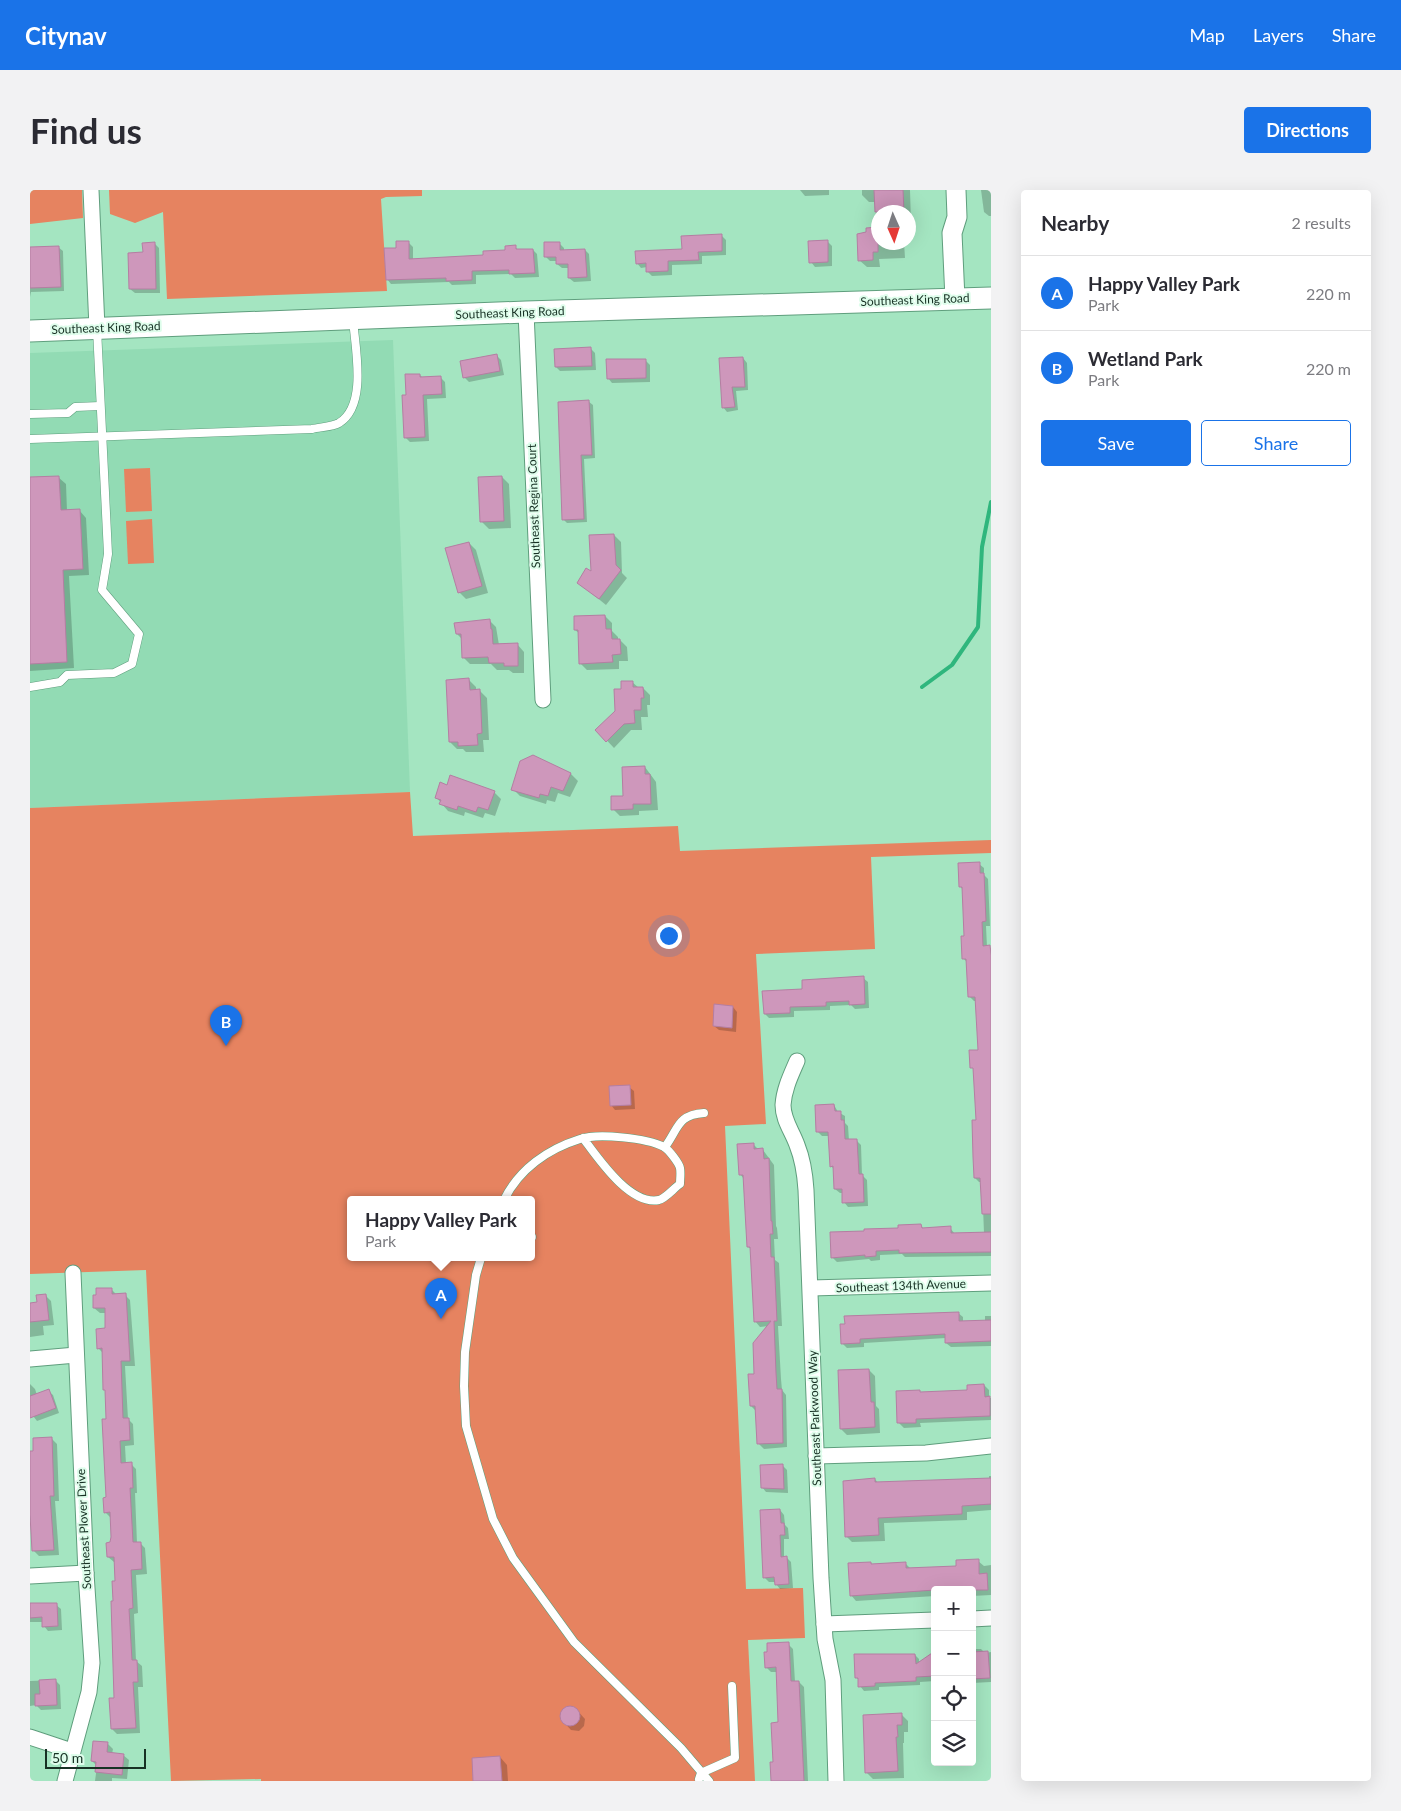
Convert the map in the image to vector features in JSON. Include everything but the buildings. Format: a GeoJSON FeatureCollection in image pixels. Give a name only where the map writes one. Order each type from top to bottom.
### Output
{"type":"FeatureCollection","features":[{"type":"Feature","properties":{"kind":"main road","name":"Southeast King Road"},"geometry":{"type":"LineString","coordinates":[[30,331],[526,312],[991,298]]}},
{"type":"Feature","properties":{"kind":"street"},"geometry":{"type":"LineString","coordinates":[[91,190],[97,328]]}},
{"type":"Feature","properties":{"kind":"street"},"geometry":{"type":"LineString","coordinates":[[942,190],[944,218],[952,233]]}},
{"type":"Feature","properties":{"kind":"street"},"geometry":{"type":"LineString","coordinates":[[955,299],[952,233],[957,217],[956,190]]}},
{"type":"Feature","properties":{"kind":"street","name":"Southeast Regina Court"},"geometry":{"type":"LineString","coordinates":[[526,312],[543,700]]}},
{"type":"Feature","properties":{"kind":"street","name":"Southeast Parkwood Way"},"geometry":{"type":"LineString","coordinates":[[797,1061],[785,1091],[783,1107],[786,1121],[804,1164],[811,1288],[824,1624],[833,1680],[836,1781]]}},
{"type":"Feature","properties":{"kind":"street","name":"Southeast Plover Drive"},"geometry":{"type":"LineString","coordinates":[[65,1781],[89,1692],[92,1663],[86,1573],[73,1273]]}},
{"type":"Feature","properties":{"kind":"street","name":"Southeast 134th Avenue"},"geometry":{"type":"LineString","coordinates":[[811,1288],[991,1283]]}},
{"type":"Feature","properties":{"kind":"street"},"geometry":{"type":"LineString","coordinates":[[30,1359],[76,1355]]}},
{"type":"Feature","properties":{"kind":"street"},"geometry":{"type":"LineString","coordinates":[[816,1456],[926,1453],[991,1446]]}},
{"type":"Feature","properties":{"kind":"street"},"geometry":{"type":"LineString","coordinates":[[30,1576],[86,1573]]}},
{"type":"Feature","properties":{"kind":"street"},"geometry":{"type":"LineString","coordinates":[[976,1618],[991,1618]]}},
{"type":"Feature","properties":{"kind":"street"},"geometry":{"type":"LineString","coordinates":[[824,1624],[931,1620]]}},
{"type":"Feature","properties":{"kind":"street"},"geometry":{"type":"LineString","coordinates":[[30,1737],[72,1751]]}},
{"type":"Feature","properties":{"kind":"lane"},"geometry":{"type":"LineString","coordinates":[[30,439],[312,429],[338,424],[350,412],[356,399],[358,386],[353,319]]}},
{"type":"Feature","properties":{"kind":"lane"},"geometry":{"type":"LineString","coordinates":[[30,687],[60,682],[66,675],[114,673],[132,664],[139,634],[102,590],[108,554],[97,328]]}},
{"type":"Feature","properties":{"kind":"lane"},"geometry":{"type":"LineString","coordinates":[[30,414],[68,413],[75,407],[100,406]]}},
{"type":"Feature","properties":{"kind":"lane"},"geometry":{"type":"LineString","coordinates":[[665,1147],[681,1121],[690,1115],[704,1114]]}},
{"type":"Feature","properties":{"kind":"lane"},"geometry":{"type":"LineString","coordinates":[[506,1196],[529,1166],[566,1144],[583,1138],[625,1136],[665,1147],[680,1167],[680,1184],[660,1200],[646,1200],[634,1194],[608,1172],[583,1138]]}},
{"type":"Feature","properties":{"kind":"lane"},"geometry":{"type":"LineString","coordinates":[[480,1261],[476,1275],[465,1352],[466,1426],[493,1518],[513,1558],[574,1642],[681,1748],[700,1776],[708,1781]]}},
{"type":"Feature","properties":{"kind":"lane"},"geometry":{"type":"LineString","coordinates":[[700,1776],[735,1758],[732,1686]]}},
{"type":"Feature","properties":{"kind":"shaded area"},"geometry":{"type":"Polygon","coordinates":[[[30,190],[82,190],[83,218],[30,224],[30,190]]]}},
{"type":"Feature","properties":{"kind":"shaded area"},"geometry":{"type":"Polygon","coordinates":[[[109,190],[422,190],[422,196],[386,197],[381,199],[387,291],[167,299],[163,212],[135,223],[110,214],[109,190]]]}},
{"type":"Feature","properties":{"kind":"shaded area"},"geometry":{"type":"Polygon","coordinates":[[[393,340],[410,792],[30,808],[30,353],[393,340]]]}},
{"type":"Feature","properties":{"kind":"shaded area"},"geometry":{"type":"Polygon","coordinates":[[[150,468],[152,511],[126,512],[124,469],[150,468]]]}},
{"type":"Feature","properties":{"kind":"shaded area"},"geometry":{"type":"Polygon","coordinates":[[[152,519],[154,563],[128,564],[126,521],[152,519]]]}},
{"type":"Feature","properties":{"kind":"shaded area"},"geometry":{"type":"Polygon","coordinates":[[[410,792],[413,836],[678,826],[680,851],[991,840],[991,853],[871,857],[875,949],[756,954],[766,1124],[725,1126],[746,1589],[803,1588],[805,1638],[748,1640],[755,1781],[261,1781],[261,1779],[171,1781],[146,1270],[30,1274],[30,808],[410,792]]]}},
{"type":"Feature","properties":{"kind":"waterway"},"geometry":{"type":"LineString","coordinates":[[922,687],[952,665],[978,627],[982,547],[991,502]]}},
{"type":"Feature","properties":{"kind":"place","name":"Wetland Park"},"geometry":{"type":"Point","coordinates":[226,1046]}},
{"type":"Feature","properties":{"kind":"place","name":"Happy Valley Park"},"geometry":{"type":"Point","coordinates":[441,1319]}}]}
